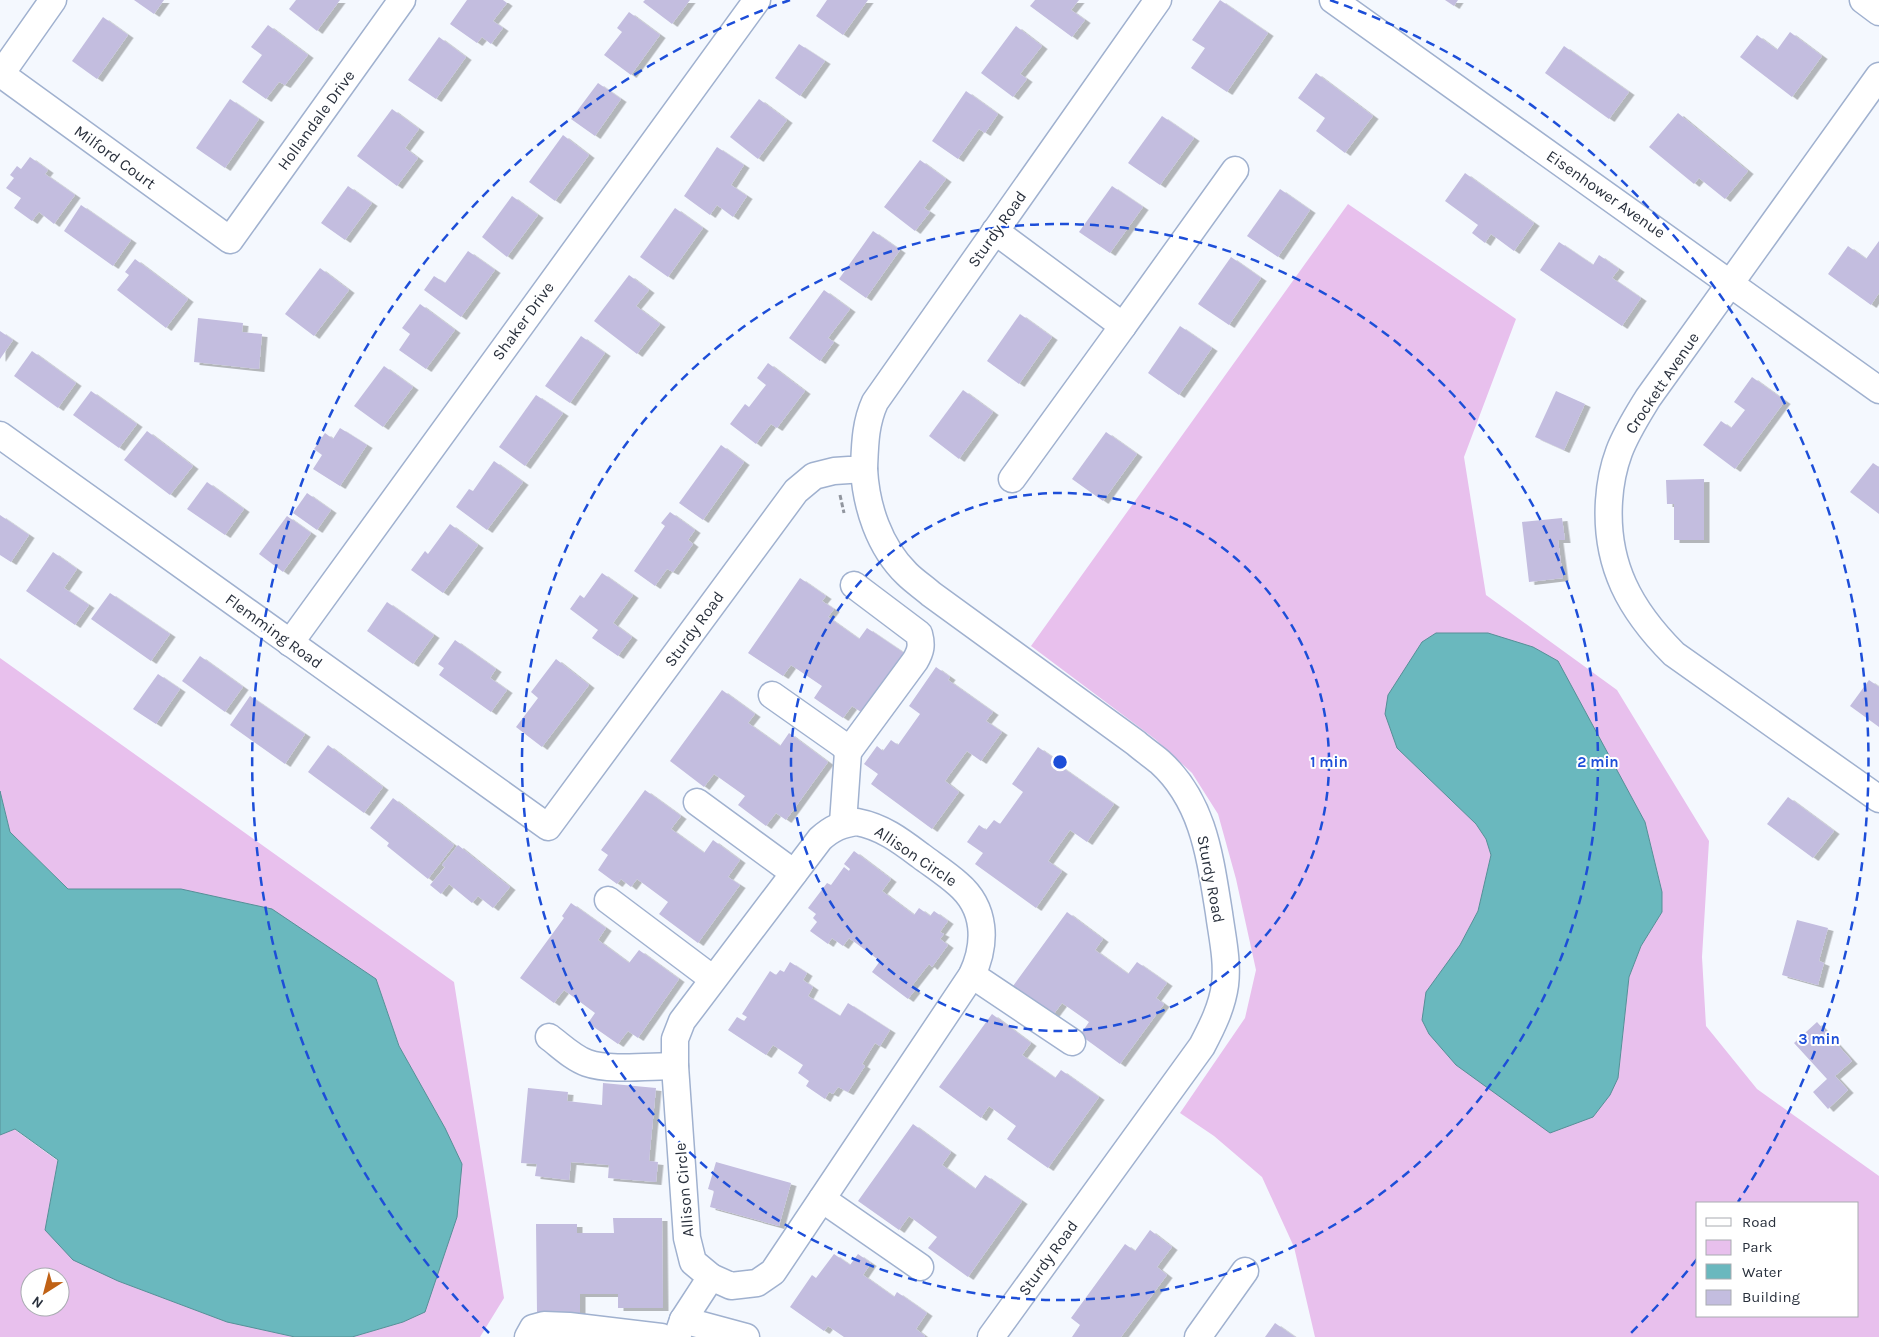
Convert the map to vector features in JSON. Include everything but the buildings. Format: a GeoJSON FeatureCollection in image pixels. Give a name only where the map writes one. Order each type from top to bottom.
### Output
{"type":"FeatureCollection","features":[{"type":"Feature","properties":{"kind":"street"},"geometry":{"type":"LineString","coordinates":[[0,74],[53,0]]}},
{"type":"Feature","properties":{"kind":"street","name":"Hollandale Drive"},"geometry":{"type":"LineString","coordinates":[[230,240],[402,0]]}},
{"type":"Feature","properties":{"kind":"street","name":"Shaker Drive"},"geometry":{"type":"LineString","coordinates":[[290,643],[757,0]]}},
{"type":"Feature","properties":{"kind":"street","name":"Sturdy Road"},"geometry":{"type":"LineString","coordinates":[[991,1337],[1202,1046],[1216,1017],[1225,985],[1225,953],[1209,852],[1199,819],[1182,789],[1161,763],[1136,743],[930,594],[905,572],[887,548],[873,520],[866,492],[864,468],[866,429],[869,414],[875,402],[1158,0]]}},
{"type":"Feature","properties":{"kind":"street","name":"Eisenhower Avenue"},"geometry":{"type":"LineString","coordinates":[[1332,0],[1879,390]]}},
{"type":"Feature","properties":{"kind":"street"},"geometry":{"type":"LineString","coordinates":[[1863,0],[1879,12]]}},
{"type":"Feature","properties":{"kind":"street","name":"Milford Court"},"geometry":{"type":"LineString","coordinates":[[0,74],[230,240]]}},
{"type":"Feature","properties":{"kind":"street","name":"Crockett Avenue"},"geometry":{"type":"LineString","coordinates":[[1879,76],[1648,398],[1631,425],[1618,454],[1610,484],[1608,517],[1611,543],[1625,588],[1652,632],[1674,654],[1879,799]]}},
{"type":"Feature","properties":{"kind":"street"},"geometry":{"type":"LineString","coordinates":[[1012,479],[1235,170]]}},
{"type":"Feature","properties":{"kind":"street"},"geometry":{"type":"LineString","coordinates":[[995,231],[1123,326]]}},
{"type":"Feature","properties":{"kind":"street","name":"Flemming Road"},"geometry":{"type":"LineString","coordinates":[[0,435],[548,828]]}},
{"type":"Feature","properties":{"kind":"street","name":"Sturdy Road"},"geometry":{"type":"LineString","coordinates":[[548,828],[796,491],[814,476],[838,470],[864,468]]}},
{"type":"Feature","properties":{"kind":"street"},"geometry":{"type":"LineString","coordinates":[[843,824],[848,752],[916,661],[922,644],[919,634],[854,585]]}},
{"type":"Feature","properties":{"kind":"street"},"geometry":{"type":"LineString","coordinates":[[772,695],[842,745],[848,752]]}},
{"type":"Feature","properties":{"kind":"street"},"geometry":{"type":"LineString","coordinates":[[697,802],[794,873]]}},
{"type":"Feature","properties":{"kind":"street","name":"Allison Circle"},"geometry":{"type":"LineString","coordinates":[[858,822],[872,824],[888,832],[959,884],[970,896],[978,910],[983,927],[981,952],[972,975],[773,1272],[757,1283],[731,1286],[711,1277],[693,1262],[687,1238],[675,1066],[676,1039],[682,1021],[794,873],[820,839],[831,830],[843,824],[858,822]]}},
{"type":"Feature","properties":{"kind":"street"},"geometry":{"type":"LineString","coordinates":[[608,900],[713,979]]}},
{"type":"Feature","properties":{"kind":"street"},"geometry":{"type":"LineString","coordinates":[[972,975],[1072,1042]]}},
{"type":"Feature","properties":{"kind":"street"},"geometry":{"type":"LineString","coordinates":[[549,1037],[586,1063],[600,1066],[675,1066]]}},
{"type":"Feature","properties":{"kind":"street"},"geometry":{"type":"LineString","coordinates":[[822,1199],[920,1267]]}},
{"type":"Feature","properties":{"kind":"street"},"geometry":{"type":"LineString","coordinates":[[1198,1337],[1245,1271]]}},
{"type":"Feature","properties":{"kind":"street"},"geometry":{"type":"LineString","coordinates":[[711,1277],[680,1329],[746,1337]]}},
{"type":"Feature","properties":{"kind":"street"},"geometry":{"type":"LineString","coordinates":[[528,1337],[533,1328],[544,1325],[661,1337]]}},
{"type":"Feature","properties":{"kind":"path"},"geometry":{"type":"LineString","coordinates":[[838,470],[840,500],[846,519]]}},
{"type":"Feature","properties":{"kind":"green space"},"geometry":{"type":"Polygon","coordinates":[[[1348,204],[1516,319],[1464,457],[1486,595],[1617,690],[1709,841],[1702,957],[1706,1026],[1757,1089],[1879,1176],[1879,1337],[1315,1337],[1294,1247],[1262,1177],[1214,1136],[1180,1113],[1245,1018],[1256,970],[1236,879],[1218,814],[1192,773],[1155,739],[1031,646],[1348,204]],[[1645,822],[1476,824],[1486,839],[1491,855],[1478,911],[1460,945],[1618,1078],[1629,977],[1641,946],[1662,912],[1662,892],[1645,822]]]}},
{"type":"Feature","properties":{"kind":"green space"},"geometry":{"type":"Polygon","coordinates":[[[0,658],[454,982],[504,1298],[480,1337],[352,1337],[403,1322],[445,1128],[399,1046],[376,979],[181,889],[68,889],[10,832],[0,791],[0,658]]]}},
{"type":"Feature","properties":{"kind":"green space"},"geometry":{"type":"Polygon","coordinates":[[[14,1129],[58,1161],[45,1230],[118,1281],[227,1322],[295,1337],[0,1337],[0,1135],[14,1129]]]}},
{"type":"Feature","properties":{"kind":"water"},"geometry":{"type":"Polygon","coordinates":[[[1436,633],[1488,633],[1533,647],[1558,661],[1645,822],[1662,892],[1662,912],[1641,946],[1629,977],[1618,1078],[1610,1095],[1593,1117],[1550,1133],[1456,1065],[1429,1034],[1422,1020],[1426,992],[1460,945],[1478,911],[1491,855],[1486,839],[1476,824],[1397,748],[1385,714],[1388,695],[1422,642],[1436,633]]]}},
{"type":"Feature","properties":{"kind":"water"},"geometry":{"type":"Polygon","coordinates":[[[0,791],[10,832],[68,889],[181,889],[272,909],[376,979],[399,1046],[445,1128],[462,1164],[457,1217],[425,1312],[403,1322],[352,1337],[295,1337],[227,1322],[118,1281],[73,1260],[45,1230],[58,1160],[15,1129],[0,1135],[0,791]]]}}]}
